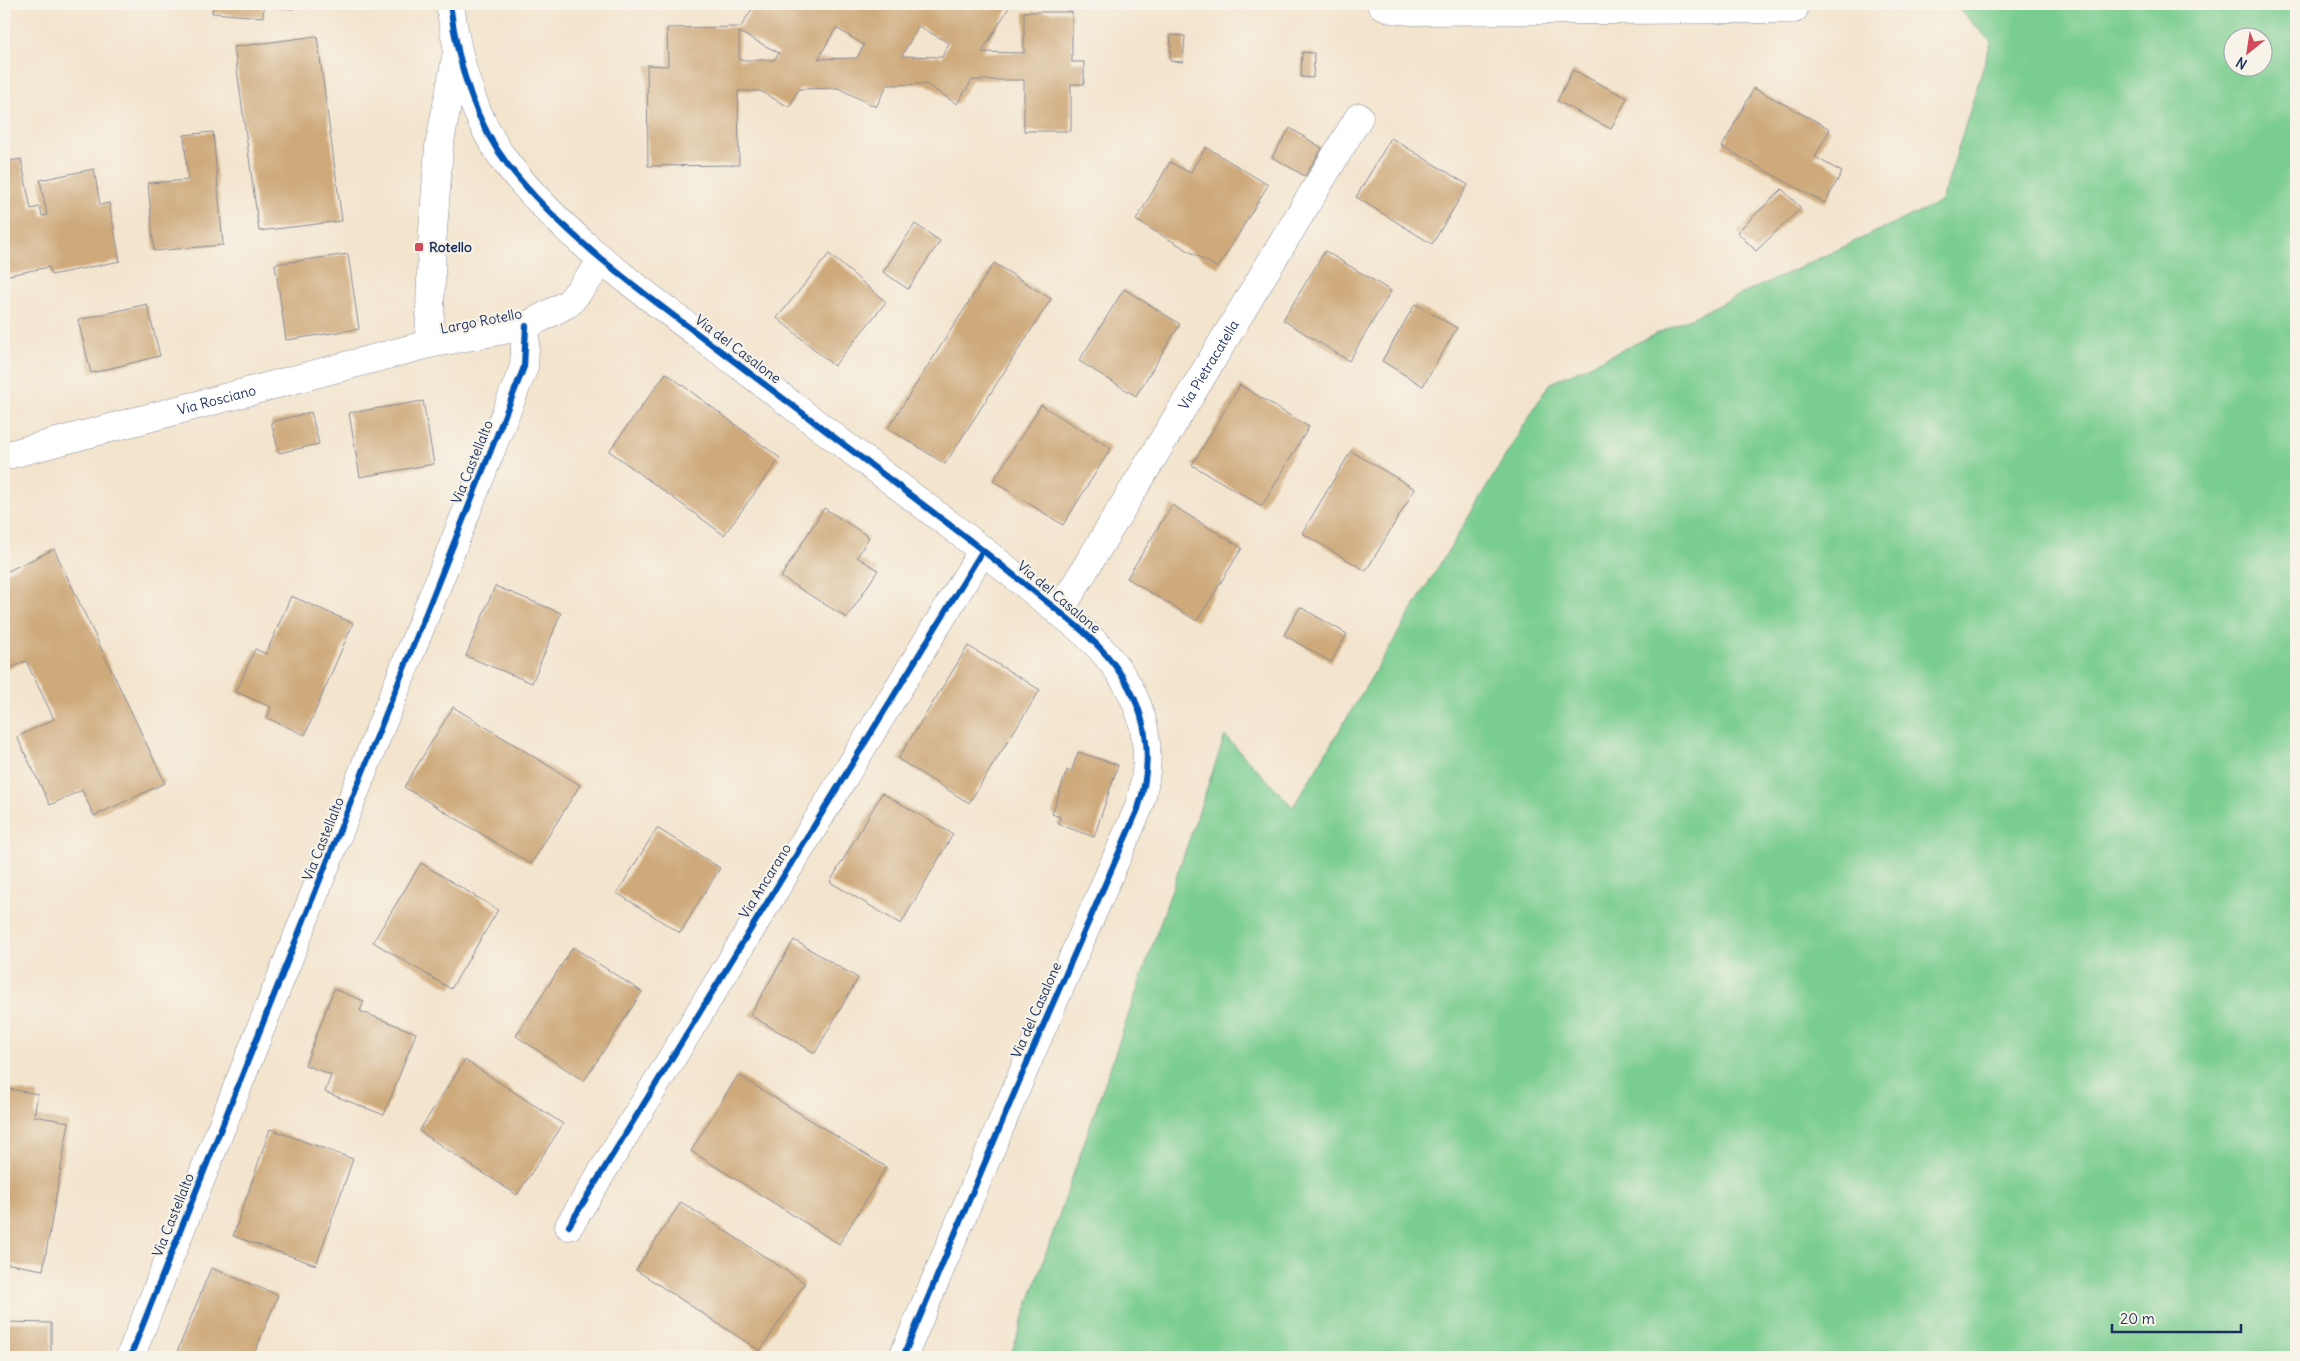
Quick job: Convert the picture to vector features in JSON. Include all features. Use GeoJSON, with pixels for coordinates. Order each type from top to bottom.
{"type":"FeatureCollection","features":[{"type":"Feature","properties":{"kind":"street"},"geometry":{"type":"LineString","coordinates":[[450,4],[458,49]]}},
{"type":"Feature","properties":{"kind":"street"},"geometry":{"type":"LineString","coordinates":[[1381,4],[1392,9],[1411,11],[1794,9]]}},
{"type":"Feature","properties":{"kind":"street","name":"Via del Casalone"},"geometry":{"type":"LineString","coordinates":[[458,49],[471,93],[496,148],[534,194],[602,262],[983,550],[1075,624],[1112,662],[1134,699],[1147,742],[1148,763],[1145,786],[1130,827],[1028,1059],[904,1357]]}},
{"type":"Feature","properties":{"kind":"street","name":"Largo Rotello"},"geometry":{"type":"LineString","coordinates":[[458,49],[439,147],[432,245],[429,344],[526,326],[568,303],[602,262]]}},
{"type":"Feature","properties":{"kind":"street","name":"Via Pietracatella"},"geometry":{"type":"LineString","coordinates":[[1059,612],[1359,118]]}},
{"type":"Feature","properties":{"kind":"street","name":"Via Castellalto"},"geometry":{"type":"LineString","coordinates":[[130,1357],[524,367],[526,326]]}},
{"type":"Feature","properties":{"kind":"street","name":"Via Rosciano"},"geometry":{"type":"LineString","coordinates":[[4,456],[429,344]]}},
{"type":"Feature","properties":{"kind":"street","name":"Via Ancarano"},"geometry":{"type":"LineString","coordinates":[[569,1226],[983,550]]}},
{"type":"Feature","properties":{"kind":"green space"},"geometry":{"type":"Polygon","coordinates":[[[1954,4],[2296,4],[2296,1357],[1010,1357],[1225,736],[1293,807],[1549,384],[1942,201],[1991,42],[1954,4]]]}},
{"type":"Feature","properties":{"kind":"building"},"geometry":{"type":"Polygon","coordinates":[[[213,4],[293,4],[293,9],[264,6],[263,17],[212,13],[213,4]]]}},
{"type":"Feature","properties":{"kind":"building"},"geometry":{"type":"Polygon","coordinates":[[[755,4],[1011,4],[982,52],[1024,53],[1024,12],[1072,12],[1072,62],[1084,62],[1084,84],[1071,84],[1071,131],[1024,131],[1024,80],[972,80],[957,104],[926,84],[887,85],[876,107],[838,88],[799,89],[789,107],[760,91],[738,91],[739,165],[648,166],[647,65],[668,66],[667,28],[741,27],[755,4]],[[918,26],[902,56],[942,57],[949,43],[918,26]],[[836,28],[818,59],[857,58],[864,45],[836,28]],[[739,32],[739,60],[774,60],[779,53],[739,32]]]}},
{"type":"Feature","properties":{"kind":"building"},"geometry":{"type":"Polygon","coordinates":[[[1171,35],[1185,36],[1183,62],[1170,61],[1171,35]]]}},
{"type":"Feature","properties":{"kind":"building"},"geometry":{"type":"Polygon","coordinates":[[[317,36],[342,221],[259,231],[234,47],[317,36]]]}},
{"type":"Feature","properties":{"kind":"building"},"geometry":{"type":"Polygon","coordinates":[[[1302,52],[1314,53],[1313,78],[1301,77],[1302,52]]]}},
{"type":"Feature","properties":{"kind":"building"},"geometry":{"type":"Polygon","coordinates":[[[1573,70],[1627,98],[1611,129],[1557,101],[1573,70]]]}},
{"type":"Feature","properties":{"kind":"building"},"geometry":{"type":"Polygon","coordinates":[[[1754,88],[1830,129],[1815,157],[1842,172],[1825,203],[1722,147],[1754,88]]]}},
{"type":"Feature","properties":{"kind":"building"},"geometry":{"type":"Polygon","coordinates":[[[1290,128],[1322,148],[1305,176],[1272,157],[1290,128]]]}},
{"type":"Feature","properties":{"kind":"building"},"geometry":{"type":"Polygon","coordinates":[[[213,132],[223,245],[154,251],[148,183],[188,180],[184,135],[213,132]]]}},
{"type":"Feature","properties":{"kind":"building"},"geometry":{"type":"Polygon","coordinates":[[[1391,138],[1468,185],[1432,244],[1356,197],[1391,138]]]}},
{"type":"Feature","properties":{"kind":"building"},"geometry":{"type":"Polygon","coordinates":[[[1206,147],[1268,185],[1218,268],[1136,220],[1170,162],[1190,173],[1206,147]]]}},
{"type":"Feature","properties":{"kind":"building"},"geometry":{"type":"Polygon","coordinates":[[[21,159],[31,209],[40,207],[42,216],[47,215],[40,180],[94,169],[100,205],[109,203],[120,261],[51,275],[49,267],[4,276],[4,162],[21,159]]]}},
{"type":"Feature","properties":{"kind":"building"},"geometry":{"type":"Polygon","coordinates":[[[1782,189],[1801,208],[1756,251],[1737,232],[1782,189]]]}},
{"type":"Feature","properties":{"kind":"building"},"geometry":{"type":"Polygon","coordinates":[[[915,224],[940,241],[908,289],[883,272],[915,224]]]}},
{"type":"Feature","properties":{"kind":"building"},"geometry":{"type":"Polygon","coordinates":[[[1325,251],[1391,291],[1349,361],[1283,320],[1325,251]]]}},
{"type":"Feature","properties":{"kind":"building"},"geometry":{"type":"Polygon","coordinates":[[[348,254],[359,329],[286,340],[275,264],[348,254]]]}},
{"type":"Feature","properties":{"kind":"building"},"geometry":{"type":"Polygon","coordinates":[[[829,254],[886,302],[834,366],[777,318],[829,254]]]}},
{"type":"Feature","properties":{"kind":"building"},"geometry":{"type":"Polygon","coordinates":[[[994,263],[1051,299],[945,464],[888,428],[994,263]]]}},
{"type":"Feature","properties":{"kind":"building"},"geometry":{"type":"Polygon","coordinates":[[[1124,289],[1180,324],[1136,396],[1079,361],[1124,289]]]}},
{"type":"Feature","properties":{"kind":"building"},"geometry":{"type":"Polygon","coordinates":[[[147,304],[160,356],[91,373],[78,320],[147,304]]]}},
{"type":"Feature","properties":{"kind":"building"},"geometry":{"type":"Polygon","coordinates":[[[1415,304],[1457,328],[1423,386],[1382,361],[1415,304]]]}},
{"type":"Feature","properties":{"kind":"building"},"geometry":{"type":"Polygon","coordinates":[[[666,373],[780,458],[724,535],[609,451],[666,373]]]}},
{"type":"Feature","properties":{"kind":"building"},"geometry":{"type":"Polygon","coordinates":[[[1240,385],[1309,427],[1262,506],[1192,465],[1240,385]]]}},
{"type":"Feature","properties":{"kind":"building"},"geometry":{"type":"Polygon","coordinates":[[[423,401],[434,464],[360,477],[349,413],[423,401]]]}},
{"type":"Feature","properties":{"kind":"building"},"geometry":{"type":"Polygon","coordinates":[[[1041,405],[1111,448],[1063,525],[993,481],[1041,405]]]}},
{"type":"Feature","properties":{"kind":"building"},"geometry":{"type":"Polygon","coordinates":[[[311,412],[319,444],[279,453],[271,422],[311,412]]]}},
{"type":"Feature","properties":{"kind":"building"},"geometry":{"type":"Polygon","coordinates":[[[1351,451],[1415,489],[1366,571],[1302,533],[1351,451]]]}},
{"type":"Feature","properties":{"kind":"building"},"geometry":{"type":"Polygon","coordinates":[[[1172,505],[1242,548],[1197,621],[1127,578],[1172,505]]]}},
{"type":"Feature","properties":{"kind":"building"},"geometry":{"type":"Polygon","coordinates":[[[824,508],[869,537],[857,557],[878,570],[847,618],[781,577],[824,508]]]}},
{"type":"Feature","properties":{"kind":"building"},"geometry":{"type":"Polygon","coordinates":[[[54,549],[165,783],[94,816],[82,790],[50,805],[17,737],[54,719],[26,661],[4,671],[4,573],[54,549]]]}},
{"type":"Feature","properties":{"kind":"building"},"geometry":{"type":"Polygon","coordinates":[[[495,586],[561,613],[532,683],[466,656],[495,586]]]}},
{"type":"Feature","properties":{"kind":"building"},"geometry":{"type":"Polygon","coordinates":[[[291,596],[353,623],[305,735],[267,718],[271,707],[236,692],[255,649],[266,654],[291,596]]]}},
{"type":"Feature","properties":{"kind":"building"},"geometry":{"type":"Polygon","coordinates":[[[1300,607],[1347,634],[1331,662],[1284,635],[1300,607]]]}},
{"type":"Feature","properties":{"kind":"building"},"geometry":{"type":"Polygon","coordinates":[[[968,646],[1040,690],[969,803],[898,759],[968,646]]]}},
{"type":"Feature","properties":{"kind":"building"},"geometry":{"type":"Polygon","coordinates":[[[453,707],[580,785],[531,864],[404,787],[453,707]]]}},
{"type":"Feature","properties":{"kind":"building"},"geometry":{"type":"Polygon","coordinates":[[[1078,752],[1118,765],[1094,837],[1058,824],[1060,817],[1052,814],[1067,770],[1071,772],[1078,752]]]}},
{"type":"Feature","properties":{"kind":"building"},"geometry":{"type":"Polygon","coordinates":[[[882,793],[953,834],[901,924],[830,882],[882,793]]]}},
{"type":"Feature","properties":{"kind":"building"},"geometry":{"type":"Polygon","coordinates":[[[657,828],[720,868],[680,933],[617,893],[657,828]]]}},
{"type":"Feature","properties":{"kind":"building"},"geometry":{"type":"Polygon","coordinates":[[[421,863],[498,910],[451,989],[373,942],[421,863]]]}},
{"type":"Feature","properties":{"kind":"building"},"geometry":{"type":"Polygon","coordinates":[[[794,940],[858,978],[815,1053],[750,1015],[794,940]]]}},
{"type":"Feature","properties":{"kind":"building"},"geometry":{"type":"Polygon","coordinates":[[[573,947],[642,992],[584,1081],[516,1036],[573,947]]]}},
{"type":"Feature","properties":{"kind":"building"},"geometry":{"type":"Polygon","coordinates":[[[334,989],[364,1001],[360,1011],[416,1033],[384,1115],[325,1092],[331,1075],[305,1065],[334,989]]]}},
{"type":"Feature","properties":{"kind":"building"},"geometry":{"type":"Polygon","coordinates":[[[465,1060],[563,1124],[517,1195],[419,1131],[465,1060]]]}},
{"type":"Feature","properties":{"kind":"building"},"geometry":{"type":"Polygon","coordinates":[[[738,1075],[886,1167],[839,1244],[691,1151],[738,1075]]]}},
{"type":"Feature","properties":{"kind":"building"},"geometry":{"type":"Polygon","coordinates":[[[4,1088],[38,1094],[34,1116],[69,1122],[43,1270],[4,1263],[4,1088]]]}},
{"type":"Feature","properties":{"kind":"building"},"geometry":{"type":"Polygon","coordinates":[[[270,1129],[353,1159],[316,1265],[233,1236],[270,1129]]]}},
{"type":"Feature","properties":{"kind":"building"},"geometry":{"type":"Polygon","coordinates":[[[681,1202],[805,1283],[760,1351],[636,1270],[681,1202]]]}},
{"type":"Feature","properties":{"kind":"building"},"geometry":{"type":"Polygon","coordinates":[[[211,1268],[278,1295],[253,1357],[175,1357],[211,1268]]]}},
{"type":"Feature","properties":{"kind":"building"},"geometry":{"type":"Polygon","coordinates":[[[4,1322],[51,1323],[51,1357],[4,1357],[4,1322]]]}},
{"type":"Feature","properties":{"kind":"cycle path"},"geometry":{"type":"LineString","coordinates":[[450,4],[462,67],[468,88],[485,129],[508,165],[555,217],[580,241],[634,286],[963,535],[1075,624],[1096,643],[1114,664],[1131,692],[1138,708],[1143,724],[1147,758],[1146,775],[1138,809],[1032,1051],[903,1357]]}},
{"type":"Feature","properties":{"kind":"cycle path"},"geometry":{"type":"LineString","coordinates":[[130,1357],[524,367],[526,326]]}},
{"type":"Feature","properties":{"kind":"cycle path"},"geometry":{"type":"LineString","coordinates":[[569,1226],[983,550]]}},
{"type":"Feature","properties":{"kind":"place","name":"Rotello"},"geometry":{"type":"Point","coordinates":[419,247]}}]}
